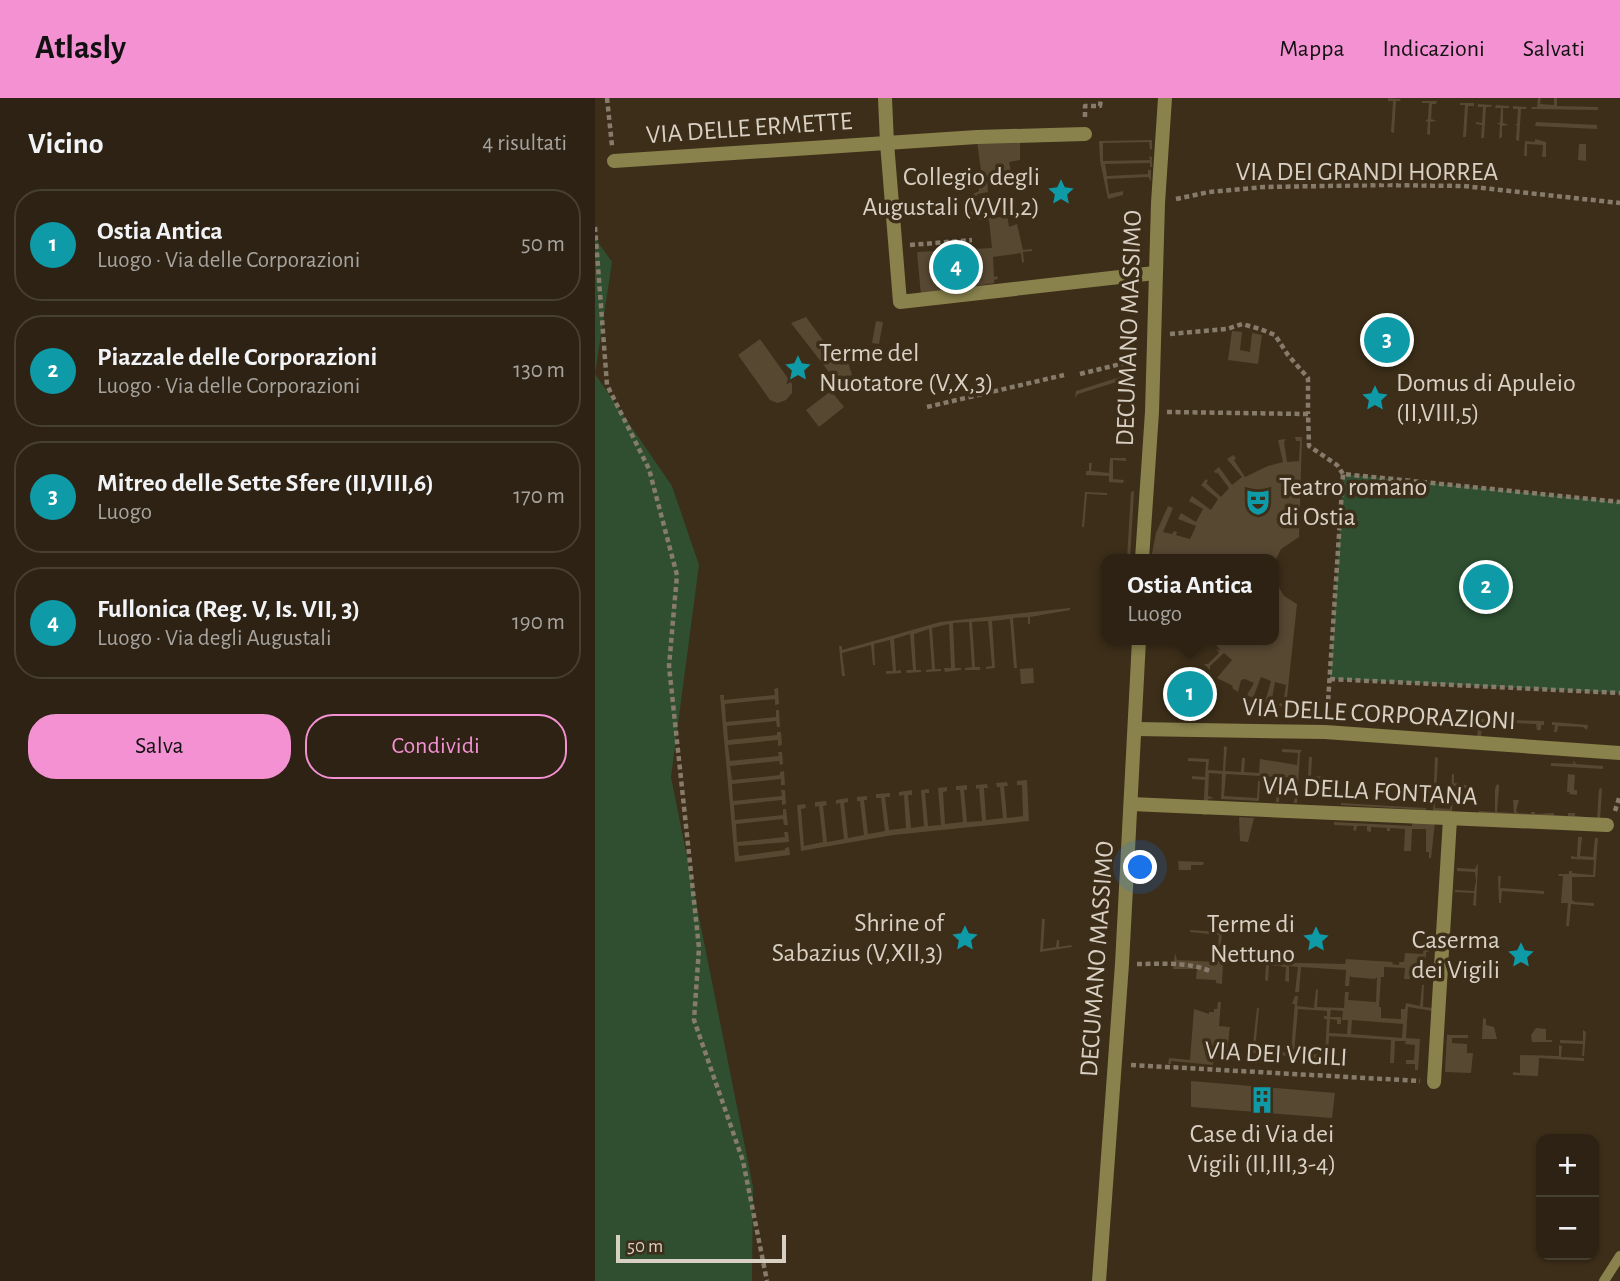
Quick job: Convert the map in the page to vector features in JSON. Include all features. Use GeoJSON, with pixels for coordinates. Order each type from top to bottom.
{"type":"FeatureCollection","features":[{"type":"Feature","properties":{"kind":"street"},"geometry":{"type":"LineString","coordinates":[[885,98],[900,302],[1155,273]]}},
{"type":"Feature","properties":{"kind":"street","name":"DECUMANO MASSIMO"},"geometry":{"type":"LineString","coordinates":[[1142,554],[1152,412],[1157,203],[1165,98]]}},
{"type":"Feature","properties":{"kind":"street","name":"VIA DELLE ERMETTE"},"geometry":{"type":"LineString","coordinates":[[614,161],[977,137],[1085,134]]}},
{"type":"Feature","properties":{"kind":"street","name":"DECUMANO MASSIMO"},"geometry":{"type":"LineString","coordinates":[[1099,1281],[1122,964],[1139,645]]}},
{"type":"Feature","properties":{"kind":"street","name":"VIA DELLE CORPORAZIONI"},"geometry":{"type":"LineString","coordinates":[[1135,729],[1325,732],[1620,753]]}},
{"type":"Feature","properties":{"kind":"street","name":"VIA DELLA FONTANA"},"geometry":{"type":"LineString","coordinates":[[1131,804],[1607,825]]}},
{"type":"Feature","properties":{"kind":"street"},"geometry":{"type":"LineString","coordinates":[[1434,1082],[1450,819]]}},
{"type":"Feature","properties":{"kind":"lane"},"geometry":{"type":"LineString","coordinates":[[1604,1281],[1620,1256]]}},
{"type":"Feature","properties":{"kind":"path"},"geometry":{"type":"LineString","coordinates":[[607,98],[614,161]]}},
{"type":"Feature","properties":{"kind":"path"},"geometry":{"type":"LineString","coordinates":[[1085,134],[1085,106],[1100,106],[1101,98]]}},
{"type":"Feature","properties":{"kind":"path","name":"VIA DEI GRANDI HORREA"},"geometry":{"type":"LineString","coordinates":[[1157,203],[1209,192],[1263,187],[1385,185],[1464,186],[1620,202]]}},
{"type":"Feature","properties":{"kind":"path"},"geometry":{"type":"LineString","coordinates":[[595,227],[607,385],[649,469],[677,575],[669,666],[699,948],[694,1020],[743,1161],[768,1281]]}},
{"type":"Feature","properties":{"kind":"path"},"geometry":{"type":"LineString","coordinates":[[895,247],[972,240]]}},
{"type":"Feature","properties":{"kind":"path"},"geometry":{"type":"LineString","coordinates":[[1154,336],[1227,329],[1242,324],[1275,335],[1308,378],[1309,446],[1337,465],[1343,474],[1325,732]]}},
{"type":"Feature","properties":{"kind":"path"},"geometry":{"type":"LineString","coordinates":[[1080,374],[1154,356]]}},
{"type":"Feature","properties":{"kind":"path"},"geometry":{"type":"LineString","coordinates":[[927,407],[1064,375]]}},
{"type":"Feature","properties":{"kind":"path"},"geometry":{"type":"LineString","coordinates":[[1152,412],[1308,414]]}},
{"type":"Feature","properties":{"kind":"path"},"geometry":{"type":"LineString","coordinates":[[1343,474],[1620,502]]}},
{"type":"Feature","properties":{"kind":"path"},"geometry":{"type":"LineString","coordinates":[[1330,679],[1620,693]]}},
{"type":"Feature","properties":{"kind":"path"},"geometry":{"type":"LineString","coordinates":[[1122,964],[1173,963],[1200,967],[1212,972]]}},
{"type":"Feature","properties":{"kind":"path","name":"VIA DEI VIGILI"},"geometry":{"type":"LineString","coordinates":[[1115,1064],[1434,1082]]}},
{"type":"Feature","properties":{"kind":"green space"},"geometry":{"type":"Polygon","coordinates":[[[595,238],[612,262],[595,374],[595,238]]]}},
{"type":"Feature","properties":{"kind":"green space"},"geometry":{"type":"Polygon","coordinates":[[[595,374],[672,486],[699,565],[671,777],[753,1187],[752,1281],[595,1281],[595,374]]]}},
{"type":"Feature","properties":{"kind":"green space"},"geometry":{"type":"Polygon","coordinates":[[[1343,474],[1620,502],[1620,693],[1330,679],[1343,474]]]}},
{"type":"Feature","properties":{"kind":"building"},"geometry":{"type":"Polygon","coordinates":[[[1388,98],[1401,99],[1396,101],[1394,133],[1391,132],[1393,101],[1388,101],[1388,98]]]}},
{"type":"Feature","properties":{"kind":"building"},"geometry":{"type":"Polygon","coordinates":[[[1538,98],[1541,98],[1540,104],[1554,105],[1554,98],[1557,98],[1557,106],[1598,107],[1598,110],[1531,109],[1537,107],[1538,98]]]}},
{"type":"Feature","properties":{"kind":"building"},"geometry":{"type":"Polygon","coordinates":[[[1422,101],[1437,101],[1432,104],[1431,119],[1437,121],[1430,122],[1430,135],[1427,134],[1428,122],[1425,121],[1428,119],[1429,103],[1422,101]]]}},
{"type":"Feature","properties":{"kind":"building"},"geometry":{"type":"Polygon","coordinates":[[[1460,103],[1474,103],[1474,106],[1468,106],[1466,137],[1463,137],[1465,105],[1460,103]]]}},
{"type":"Feature","properties":{"kind":"building"},"geometry":{"type":"Polygon","coordinates":[[[1478,104],[1492,105],[1486,107],[1484,138],[1481,138],[1482,125],[1476,124],[1482,123],[1483,107],[1478,107],[1478,104]]]}},
{"type":"Feature","properties":{"kind":"building"},"geometry":{"type":"Polygon","coordinates":[[[1496,105],[1509,106],[1503,108],[1503,123],[1509,125],[1502,126],[1502,137],[1499,139],[1500,125],[1497,123],[1500,123],[1501,108],[1495,108],[1496,105]]]}},
{"type":"Feature","properties":{"kind":"building"},"geometry":{"type":"Polygon","coordinates":[[[1513,106],[1527,107],[1521,109],[1519,141],[1516,140],[1515,124],[1518,109],[1513,109],[1513,106]]]}},
{"type":"Feature","properties":{"kind":"building"},"geometry":{"type":"Polygon","coordinates":[[[1536,122],[1597,125],[1597,129],[1535,126],[1536,122]]]}},
{"type":"Feature","properties":{"kind":"building"},"geometry":{"type":"Polygon","coordinates":[[[1535,139],[1546,142],[1546,157],[1542,157],[1543,145],[1527,144],[1527,156],[1524,156],[1525,141],[1535,142],[1535,139]]]}},
{"type":"Feature","properties":{"kind":"building"},"geometry":{"type":"Polygon","coordinates":[[[1152,140],[1150,150],[1149,142],[1103,143],[1103,161],[1150,160],[1149,156],[1152,157],[1152,167],[1150,163],[1105,164],[1107,176],[1148,174],[1148,170],[1151,170],[1151,181],[1148,177],[1107,179],[1109,194],[1123,191],[1123,195],[1108,199],[1099,141],[1152,140]]]}},
{"type":"Feature","properties":{"kind":"building"},"geometry":{"type":"Polygon","coordinates":[[[1020,141],[1020,160],[1009,162],[1012,176],[1008,174],[987,177],[988,192],[978,194],[969,204],[973,194],[979,191],[976,171],[981,170],[977,142],[1020,141]]]}},
{"type":"Feature","properties":{"kind":"building"},"geometry":{"type":"Polygon","coordinates":[[[1579,144],[1586,144],[1586,161],[1578,160],[1579,144]]]}},
{"type":"Feature","properties":{"kind":"building"},"geometry":{"type":"Polygon","coordinates":[[[972,211],[980,217],[991,216],[991,219],[1007,215],[1009,227],[1017,224],[1023,250],[1032,251],[1023,252],[1022,263],[1021,253],[993,257],[994,277],[997,276],[998,279],[994,280],[994,283],[921,295],[917,252],[992,248],[989,220],[984,221],[974,216],[970,213],[972,211]]]}},
{"type":"Feature","properties":{"kind":"building"},"geometry":{"type":"Polygon","coordinates":[[[806,317],[841,365],[848,362],[852,375],[836,381],[791,323],[806,317]]]}},
{"type":"Feature","properties":{"kind":"building"},"geometry":{"type":"Polygon","coordinates":[[[876,321],[883,322],[879,344],[872,343],[876,321]]]}},
{"type":"Feature","properties":{"kind":"building"},"geometry":{"type":"Polygon","coordinates":[[[1368,330],[1408,332],[1407,350],[1367,348],[1368,330]]]}},
{"type":"Feature","properties":{"kind":"building"},"geometry":{"type":"Polygon","coordinates":[[[1232,331],[1242,332],[1240,350],[1250,352],[1252,333],[1262,335],[1258,364],[1228,360],[1232,331]]]}},
{"type":"Feature","properties":{"kind":"building"},"geometry":{"type":"Polygon","coordinates":[[[760,339],[792,384],[792,393],[786,400],[778,403],[770,400],[738,355],[760,339]]]}},
{"type":"Feature","properties":{"kind":"building"},"geometry":{"type":"Polygon","coordinates":[[[1123,376],[1123,380],[1078,394],[1075,398],[1076,391],[1123,376]]]}},
{"type":"Feature","properties":{"kind":"building"},"geometry":{"type":"Polygon","coordinates":[[[831,391],[844,407],[819,427],[806,410],[831,391]]]}},
{"type":"Feature","properties":{"kind":"building","name":"Teatro romano di Ostia"},"geometry":{"type":"Polygon","coordinates":[[[1295,437],[1302,437],[1299,537],[1281,549],[1278,554],[1152,554],[1156,533],[1168,506],[1173,508],[1163,532],[1172,534],[1174,531],[1177,532],[1176,535],[1190,539],[1196,526],[1178,519],[1181,513],[1196,522],[1203,509],[1189,501],[1192,496],[1211,510],[1218,499],[1201,485],[1206,479],[1206,483],[1221,497],[1229,488],[1214,471],[1219,467],[1232,485],[1242,477],[1227,459],[1233,455],[1236,458],[1234,460],[1245,477],[1283,462],[1278,440],[1286,439],[1284,442],[1287,462],[1299,461],[1300,441],[1296,441],[1295,437]]]}},
{"type":"Feature","properties":{"kind":"building"},"geometry":{"type":"Polygon","coordinates":[[[1110,458],[1126,458],[1126,461],[1113,460],[1113,479],[1124,480],[1123,483],[1109,482],[1109,476],[1086,475],[1089,463],[1092,463],[1091,471],[1109,473],[1110,458]]]}},
{"type":"Feature","properties":{"kind":"building"},"geometry":{"type":"Polygon","coordinates":[[[1134,491],[1130,554],[1127,554],[1131,492],[1134,491]]]}},
{"type":"Feature","properties":{"kind":"building"},"geometry":{"type":"Polygon","coordinates":[[[1085,492],[1107,495],[1087,494],[1082,527],[1085,492]]]}},
{"type":"Feature","properties":{"kind":"building","name":"Teatro romano di Ostia"},"geometry":{"type":"Polygon","coordinates":[[[1279,588],[1284,596],[1297,604],[1286,707],[1279,706],[1280,703],[1283,704],[1286,685],[1275,682],[1271,704],[1265,702],[1271,681],[1261,677],[1253,698],[1247,695],[1254,683],[1241,680],[1238,692],[1233,686],[1217,678],[1232,660],[1224,653],[1210,666],[1210,670],[1204,664],[1208,664],[1219,653],[1216,649],[1221,651],[1216,645],[1279,645],[1279,588]]]}},
{"type":"Feature","properties":{"kind":"building"},"geometry":{"type":"Polygon","coordinates":[[[1070,608],[1030,617],[1030,624],[1028,617],[1013,618],[1017,668],[1014,668],[1010,619],[992,621],[995,668],[986,669],[992,666],[988,621],[972,622],[975,667],[980,667],[980,670],[965,670],[972,667],[969,622],[953,623],[955,668],[961,670],[945,672],[944,668],[951,668],[949,624],[932,628],[935,669],[941,671],[926,672],[932,669],[929,629],[914,634],[916,670],[921,672],[907,673],[906,670],[913,670],[910,634],[894,639],[896,671],[901,670],[901,673],[886,674],[886,671],[893,671],[890,640],[874,644],[875,665],[871,645],[842,653],[845,676],[842,676],[839,646],[842,646],[842,650],[940,622],[1070,608]]]}},
{"type":"Feature","properties":{"kind":"building"},"geometry":{"type":"Polygon","coordinates":[[[1033,668],[1034,683],[1021,684],[1020,669],[1033,668]]]}},
{"type":"Feature","properties":{"kind":"building"},"geometry":{"type":"Polygon","coordinates":[[[778,688],[779,704],[775,705],[775,699],[725,704],[726,722],[776,717],[776,710],[779,710],[780,727],[777,727],[776,721],[727,726],[728,740],[777,735],[777,732],[781,732],[782,745],[778,746],[778,740],[728,745],[730,761],[779,756],[778,752],[782,752],[783,764],[780,765],[779,761],[730,766],[732,780],[780,775],[780,772],[784,771],[785,785],[781,785],[781,779],[732,784],[733,801],[782,796],[781,790],[785,790],[786,804],[782,805],[782,800],[734,805],[735,820],[783,815],[783,809],[786,809],[788,825],[784,825],[783,819],[736,824],[737,842],[785,837],[784,832],[788,832],[789,842],[738,846],[739,856],[785,850],[789,847],[790,855],[735,862],[720,695],[724,695],[724,700],[775,695],[774,689],[778,688]]]}},
{"type":"Feature","properties":{"kind":"building"},"geometry":{"type":"Polygon","coordinates":[[[1479,719],[1544,721],[1544,725],[1541,725],[1541,730],[1537,730],[1536,724],[1511,723],[1511,726],[1508,726],[1482,722],[1481,739],[1477,738],[1479,719]]]}},
{"type":"Feature","properties":{"kind":"building"},"geometry":{"type":"Polygon","coordinates":[[[1552,722],[1588,725],[1587,730],[1583,727],[1558,726],[1557,732],[1554,732],[1555,725],[1552,725],[1552,722]]]}},
{"type":"Feature","properties":{"kind":"building"},"geometry":{"type":"Polygon","coordinates":[[[1224,746],[1227,747],[1225,771],[1241,772],[1242,758],[1245,758],[1244,772],[1259,773],[1260,759],[1297,765],[1298,753],[1282,752],[1282,749],[1302,750],[1297,803],[1294,803],[1296,778],[1280,777],[1279,802],[1276,802],[1278,777],[1226,774],[1224,796],[1257,798],[1260,781],[1259,801],[1221,799],[1222,774],[1209,773],[1208,796],[1214,798],[1208,799],[1207,815],[1203,815],[1205,780],[1192,779],[1192,776],[1205,777],[1206,762],[1188,761],[1188,758],[1209,759],[1208,770],[1223,771],[1224,746]]]}},
{"type":"Feature","properties":{"kind":"building"},"geometry":{"type":"Polygon","coordinates":[[[1309,757],[1312,757],[1311,776],[1328,777],[1327,792],[1325,779],[1310,779],[1310,796],[1307,796],[1309,757]]]}},
{"type":"Feature","properties":{"kind":"building"},"geometry":{"type":"Polygon","coordinates":[[[1435,757],[1438,758],[1435,808],[1450,809],[1452,774],[1454,783],[1471,786],[1470,789],[1454,786],[1452,812],[1433,811],[1435,757]]]}},
{"type":"Feature","properties":{"kind":"building"},"geometry":{"type":"Polygon","coordinates":[[[1574,761],[1576,764],[1603,766],[1603,769],[1551,766],[1551,763],[1573,764],[1574,761]]]}},
{"type":"Feature","properties":{"kind":"building"},"geometry":{"type":"Polygon","coordinates":[[[1568,774],[1575,775],[1574,790],[1577,790],[1577,795],[1567,792],[1568,774]]]}},
{"type":"Feature","properties":{"kind":"building"},"geometry":{"type":"Polygon","coordinates":[[[1027,780],[1029,821],[893,835],[801,851],[797,805],[805,804],[806,808],[801,809],[804,846],[823,842],[819,806],[815,807],[815,802],[826,801],[827,805],[823,806],[827,842],[844,839],[840,803],[836,804],[836,800],[848,798],[848,802],[844,803],[848,838],[864,835],[860,801],[857,801],[857,797],[867,796],[867,800],[864,800],[868,834],[885,831],[881,798],[876,798],[876,794],[890,793],[890,797],[885,797],[889,830],[906,828],[904,795],[899,796],[899,792],[912,790],[912,795],[908,795],[911,828],[924,826],[921,790],[929,789],[929,793],[925,793],[928,826],[941,825],[938,788],[947,787],[947,791],[943,792],[945,824],[963,822],[960,790],[956,790],[956,786],[967,785],[967,790],[964,790],[967,822],[982,821],[979,788],[976,789],[976,785],[987,784],[988,788],[984,788],[986,820],[1003,818],[1000,787],[997,787],[996,783],[1007,782],[1008,786],[1004,786],[1007,818],[1023,816],[1022,785],[1017,785],[1017,781],[1027,780]]]}},
{"type":"Feature","properties":{"kind":"building"},"geometry":{"type":"Polygon","coordinates":[[[1497,784],[1497,812],[1514,813],[1513,800],[1519,800],[1516,811],[1518,813],[1554,813],[1568,816],[1568,813],[1575,813],[1575,816],[1597,818],[1599,789],[1602,788],[1600,821],[1479,813],[1495,812],[1497,784]]]}},
{"type":"Feature","properties":{"kind":"building"},"geometry":{"type":"Polygon","coordinates":[[[1341,805],[1426,808],[1426,810],[1341,805]]]}},
{"type":"Feature","properties":{"kind":"building"},"geometry":{"type":"Polygon","coordinates":[[[1239,817],[1254,818],[1248,842],[1240,841],[1239,817]]]}},
{"type":"Feature","properties":{"kind":"building"},"geometry":{"type":"Polygon","coordinates":[[[1412,821],[1435,822],[1431,858],[1429,852],[1426,852],[1426,829],[1412,829],[1411,851],[1404,851],[1405,829],[1390,828],[1390,831],[1387,831],[1387,828],[1371,827],[1371,832],[1367,831],[1367,826],[1357,826],[1356,831],[1353,830],[1354,826],[1334,825],[1334,822],[1412,826],[1412,821]]]}},
{"type":"Feature","properties":{"kind":"building"},"geometry":{"type":"Polygon","coordinates":[[[1578,837],[1582,837],[1580,856],[1593,857],[1595,838],[1598,838],[1595,877],[1572,877],[1572,900],[1594,903],[1594,906],[1571,904],[1569,926],[1566,926],[1568,903],[1561,903],[1563,876],[1558,874],[1569,874],[1569,871],[1572,871],[1593,875],[1594,860],[1571,859],[1571,856],[1577,857],[1578,837]]]}},
{"type":"Feature","properties":{"kind":"building"},"geometry":{"type":"Polygon","coordinates":[[[1178,861],[1204,862],[1203,865],[1191,865],[1191,870],[1179,870],[1178,861]]]}},
{"type":"Feature","properties":{"kind":"building"},"geometry":{"type":"Polygon","coordinates":[[[1478,863],[1476,906],[1473,905],[1474,893],[1455,890],[1474,891],[1475,872],[1457,871],[1457,868],[1475,869],[1478,863]]]}},
{"type":"Feature","properties":{"kind":"building"},"geometry":{"type":"Polygon","coordinates":[[[1498,876],[1501,876],[1500,888],[1544,891],[1544,894],[1502,891],[1499,903],[1498,876]]]}},
{"type":"Feature","properties":{"kind":"building"},"geometry":{"type":"Polygon","coordinates":[[[1042,919],[1045,919],[1043,949],[1056,947],[1057,940],[1059,947],[1072,947],[1040,952],[1042,919]]]}},
{"type":"Feature","properties":{"kind":"building"},"geometry":{"type":"Polygon","coordinates":[[[1219,929],[1222,929],[1222,984],[1216,983],[1216,980],[1196,979],[1197,969],[1173,969],[1175,953],[1177,960],[1217,962],[1219,935],[1190,930],[1219,932],[1219,929]]]}},
{"type":"Feature","properties":{"kind":"building"},"geometry":{"type":"Polygon","coordinates":[[[1424,940],[1430,941],[1425,970],[1410,969],[1410,979],[1404,979],[1405,968],[1384,967],[1384,977],[1381,977],[1381,1018],[1401,1019],[1401,1009],[1405,1009],[1406,1003],[1420,1006],[1424,985],[1423,1007],[1433,1008],[1433,1011],[1408,1007],[1406,1038],[1420,1039],[1418,1070],[1415,1070],[1415,1064],[1406,1064],[1406,1060],[1414,1060],[1415,1045],[1405,1044],[1406,1041],[1395,1041],[1394,1063],[1390,1063],[1391,1040],[1329,1036],[1330,1056],[1327,1059],[1252,1053],[1257,1008],[1255,1050],[1291,1053],[1295,1004],[1292,1004],[1295,996],[1298,996],[1297,1006],[1314,1008],[1316,989],[1317,1007],[1344,1008],[1345,992],[1349,992],[1348,1000],[1376,1002],[1377,977],[1375,979],[1350,975],[1349,986],[1345,986],[1346,970],[1301,967],[1299,992],[1295,992],[1298,967],[1289,966],[1289,982],[1285,981],[1286,967],[1269,965],[1268,981],[1265,980],[1266,965],[1259,962],[1345,964],[1346,959],[1393,962],[1392,964],[1399,965],[1399,962],[1404,962],[1405,953],[1423,954],[1424,940]],[[1298,1009],[1294,1053],[1325,1055],[1327,1019],[1324,1019],[1324,1016],[1327,1016],[1327,1011],[1298,1009]],[[1331,1010],[1330,1017],[1341,1017],[1341,1024],[1330,1019],[1329,1033],[1347,1034],[1348,1020],[1342,1020],[1343,1011],[1331,1010]],[[1352,1020],[1351,1034],[1402,1038],[1403,1024],[1352,1020]]]}},
{"type":"Feature","properties":{"kind":"building"},"geometry":{"type":"Polygon","coordinates":[[[1218,1002],[1221,1002],[1219,1026],[1230,1027],[1227,1052],[1214,1051],[1213,1065],[1171,1061],[1171,1064],[1168,1064],[1169,1058],[1190,1060],[1194,1009],[1209,1014],[1217,1009],[1218,1002]]]}},
{"type":"Feature","properties":{"kind":"building"},"geometry":{"type":"Polygon","coordinates":[[[1483,1018],[1486,1019],[1486,1025],[1494,1027],[1497,1039],[1482,1039],[1483,1018]]]}},
{"type":"Feature","properties":{"kind":"building"},"geometry":{"type":"Polygon","coordinates":[[[1536,1028],[1546,1029],[1546,1040],[1552,1042],[1532,1042],[1531,1035],[1536,1028]]]}},
{"type":"Feature","properties":{"kind":"building"},"geometry":{"type":"Polygon","coordinates":[[[1583,1030],[1586,1032],[1584,1056],[1583,1044],[1560,1043],[1560,1040],[1583,1041],[1583,1030]]]}},
{"type":"Feature","properties":{"kind":"building"},"geometry":{"type":"Polygon","coordinates":[[[1447,1035],[1468,1035],[1468,1038],[1452,1038],[1452,1043],[1467,1044],[1467,1053],[1473,1053],[1471,1073],[1445,1072],[1447,1035]]]}},
{"type":"Feature","properties":{"kind":"building"},"geometry":{"type":"Polygon","coordinates":[[[1559,1045],[1562,1046],[1561,1057],[1584,1058],[1584,1061],[1539,1058],[1538,1076],[1513,1075],[1513,1072],[1520,1073],[1520,1055],[1559,1056],[1559,1045]]]}},
{"type":"Feature","properties":{"kind":"building","name":"Case di Via dei Vigili (II,III,3-4)"},"geometry":{"type":"Polygon","coordinates":[[[1191,1081],[1335,1093],[1332,1118],[1191,1107],[1191,1081]]]}},
{"type":"Feature","properties":{"kind":"place","name":"Collegio degli Augustali (V,VII,2)"},"geometry":{"type":"Point","coordinates":[1061,192]}},
{"type":"Feature","properties":{"kind":"place","name":"Fullonica (Reg. V, Is. VII, 3)"},"geometry":{"type":"Point","coordinates":[956,267]}},
{"type":"Feature","properties":{"kind":"place","name":"Mitreo delle Sette Sfere (II,VIII,6)"},"geometry":{"type":"Point","coordinates":[1387,340]}},
{"type":"Feature","properties":{"kind":"place","name":"Terme del Nuotatore (V,X,3)"},"geometry":{"type":"Point","coordinates":[798,368]}},
{"type":"Feature","properties":{"kind":"place","name":"Domus di Apuleio (II,VIII,5)"},"geometry":{"type":"Point","coordinates":[1375,398]}},
{"type":"Feature","properties":{"kind":"place","name":"Teatro romano di Ostia"},"geometry":{"type":"Point","coordinates":[1258,502]}},
{"type":"Feature","properties":{"kind":"place","name":"Piazzale delle Corporazioni"},"geometry":{"type":"Point","coordinates":[1486,587]}},
{"type":"Feature","properties":{"kind":"place","name":"Ostia Antica"},"geometry":{"type":"Point","coordinates":[1190,694]}},
{"type":"Feature","properties":{"kind":"place","name":"Shrine of Sabazius (V,XII,3)"},"geometry":{"type":"Point","coordinates":[965,938]}},
{"type":"Feature","properties":{"kind":"place","name":"Terme di Nettuno"},"geometry":{"type":"Point","coordinates":[1316,939]}},
{"type":"Feature","properties":{"kind":"place","name":"Caserma dei Vigili"},"geometry":{"type":"Point","coordinates":[1521,955]}},
{"type":"Feature","properties":{"kind":"place","name":"Case di Via dei Vigili (II,III,3-4)"},"geometry":{"type":"Point","coordinates":[1262,1100]}}]}
